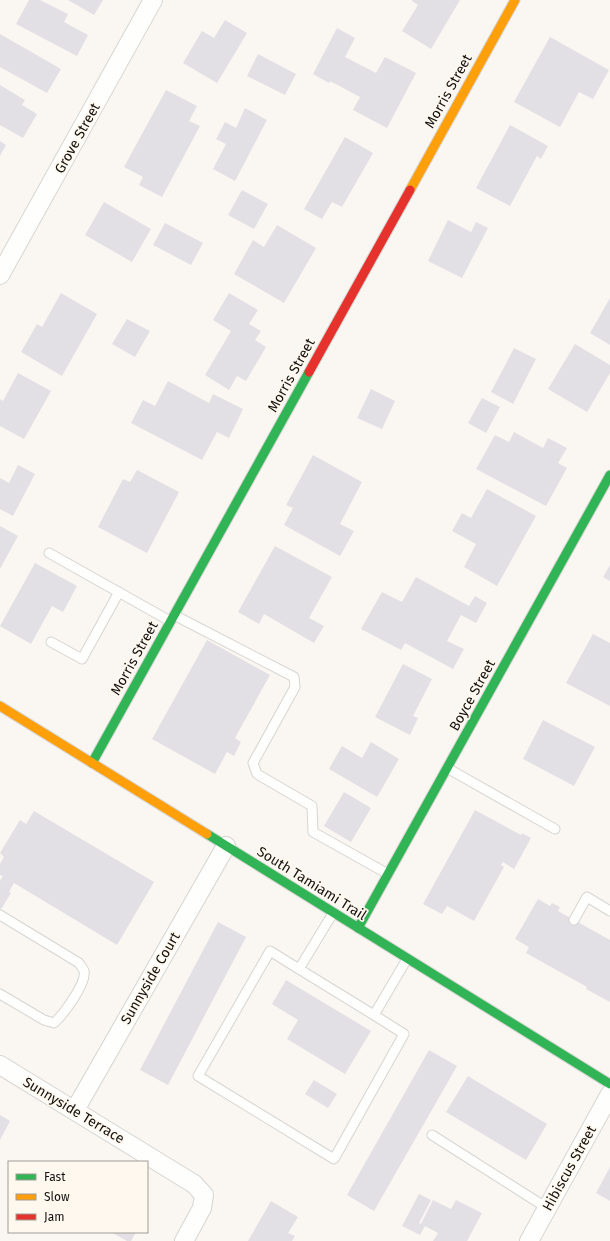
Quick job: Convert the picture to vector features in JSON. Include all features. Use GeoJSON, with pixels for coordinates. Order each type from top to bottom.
{"type":"FeatureCollection","features":[{"type":"Feature","properties":{"kind":"street","name":"Grove Street"},"geometry":{"type":"LineString","coordinates":[[0,275],[153,0]]}},
{"type":"Feature","properties":{"kind":"street","name":"Morris Street"},"geometry":{"type":"LineString","coordinates":[[92,763],[514,0]]}},
{"type":"Feature","properties":{"kind":"street","name":"Boyce Street"},"geometry":{"type":"LineString","coordinates":[[358,928],[610,475]]}},
{"type":"Feature","properties":{"kind":"street","name":"South Tamiami Trail"},"geometry":{"type":"LineString","coordinates":[[1,710],[92,763],[610,1084]]}},
{"type":"Feature","properties":{"kind":"street","name":"Sunnyside Court"},"geometry":{"type":"LineString","coordinates":[[75,1110],[226,846]]}},
{"type":"Feature","properties":{"kind":"street","name":"Sunnyside Terrace"},"geometry":{"type":"LineString","coordinates":[[0,1065],[194,1184],[204,1195],[202,1208],[184,1241]]}},
{"type":"Feature","properties":{"kind":"street","name":"Hibiscus Street"},"geometry":{"type":"LineString","coordinates":[[529,1241],[610,1094]]}},
{"type":"Feature","properties":{"kind":"lane"},"geometry":{"type":"LineString","coordinates":[[49,553],[119,592],[294,677],[295,687],[253,763],[257,774],[312,806],[313,832],[388,874]]}},
{"type":"Feature","properties":{"kind":"lane"},"geometry":{"type":"LineString","coordinates":[[51,642],[82,659],[119,592]]}},
{"type":"Feature","properties":{"kind":"lane"},"geometry":{"type":"LineString","coordinates":[[447,768],[554,829]]}},
{"type":"Feature","properties":{"kind":"lane"},"geometry":{"type":"LineString","coordinates":[[574,920],[587,898],[610,911]]}},
{"type":"Feature","properties":{"kind":"lane"},"geometry":{"type":"LineString","coordinates":[[299,970],[333,913]]}},
{"type":"Feature","properties":{"kind":"lane"},"geometry":{"type":"LineString","coordinates":[[0,915],[79,963],[84,970],[84,980],[61,1016],[54,1023],[44,1020],[0,994]]}},
{"type":"Feature","properties":{"kind":"lane"},"geometry":{"type":"LineString","coordinates":[[270,951],[299,970],[404,1034],[334,1159],[198,1076],[270,951]]}},
{"type":"Feature","properties":{"kind":"lane"},"geometry":{"type":"LineString","coordinates":[[374,1016],[407,959]]}},
{"type":"Feature","properties":{"kind":"lane"},"geometry":{"type":"LineString","coordinates":[[432,1135],[547,1208]]}},
{"type":"Feature","properties":{"kind":"building"},"geometry":{"type":"Polygon","coordinates":[[[29,0],[40,0],[68,14],[64,22],[88,35],[77,56],[16,24],[29,0]]]}},
{"type":"Feature","properties":{"kind":"building"},"geometry":{"type":"Polygon","coordinates":[[[68,0],[103,0],[94,15],[68,0]]]}},
{"type":"Feature","properties":{"kind":"building"},"geometry":{"type":"Polygon","coordinates":[[[412,0],[460,0],[431,49],[402,31],[418,5],[412,0]]]}},
{"type":"Feature","properties":{"kind":"building"},"geometry":{"type":"Polygon","coordinates":[[[225,20],[247,33],[217,83],[183,63],[202,31],[214,38],[225,20]]]}},
{"type":"Feature","properties":{"kind":"building"},"geometry":{"type":"Polygon","coordinates":[[[337,28],[355,38],[345,57],[376,73],[385,57],[416,73],[387,128],[353,110],[360,97],[313,74],[337,28]]]}},
{"type":"Feature","properties":{"kind":"building"},"geometry":{"type":"Polygon","coordinates":[[[0,34],[61,69],[47,93],[0,67],[0,34]]]}},
{"type":"Feature","properties":{"kind":"building"},"geometry":{"type":"Polygon","coordinates":[[[550,37],[609,70],[593,99],[579,92],[560,127],[514,102],[550,37]]]}},
{"type":"Feature","properties":{"kind":"building"},"geometry":{"type":"Polygon","coordinates":[[[258,54],[296,74],[285,95],[247,76],[258,54]]]}},
{"type":"Feature","properties":{"kind":"building"},"geometry":{"type":"Polygon","coordinates":[[[0,85],[25,100],[22,105],[37,114],[23,138],[0,125],[0,85]]]}},
{"type":"Feature","properties":{"kind":"building"},"geometry":{"type":"Polygon","coordinates":[[[166,90],[197,106],[189,121],[200,126],[162,197],[139,185],[143,177],[124,167],[166,90]]]}},
{"type":"Feature","properties":{"kind":"building"},"geometry":{"type":"Polygon","coordinates":[[[245,108],[267,120],[235,181],[213,169],[226,144],[216,139],[225,122],[236,128],[245,108]]]}},
{"type":"Feature","properties":{"kind":"building"},"geometry":{"type":"Polygon","coordinates":[[[510,125],[548,146],[541,159],[537,156],[510,206],[476,188],[510,125]]]}},
{"type":"Feature","properties":{"kind":"building"},"geometry":{"type":"Polygon","coordinates":[[[345,137],[373,153],[342,207],[332,202],[322,219],[304,209],[345,137]]]}},
{"type":"Feature","properties":{"kind":"building"},"geometry":{"type":"Polygon","coordinates":[[[0,141],[6,145],[0,156],[0,141]]]}},
{"type":"Feature","properties":{"kind":"building"},"geometry":{"type":"Polygon","coordinates":[[[242,190],[268,204],[254,229],[228,215],[242,190]]]}},
{"type":"Feature","properties":{"kind":"building"},"geometry":{"type":"Polygon","coordinates":[[[104,202],[151,229],[132,262],[85,235],[104,202]]]}},
{"type":"Feature","properties":{"kind":"building"},"geometry":{"type":"Polygon","coordinates":[[[448,220],[471,232],[476,222],[488,228],[462,278],[428,261],[448,220]]]}},
{"type":"Feature","properties":{"kind":"building"},"geometry":{"type":"Polygon","coordinates":[[[165,223],[203,243],[191,265],[153,245],[165,223]]]}},
{"type":"Feature","properties":{"kind":"building"},"geometry":{"type":"Polygon","coordinates":[[[277,225],[316,248],[284,303],[234,274],[253,240],[264,247],[277,225]]]}},
{"type":"Feature","properties":{"kind":"building"},"geometry":{"type":"Polygon","coordinates":[[[61,293],[97,314],[62,376],[21,352],[37,324],[42,327],[61,293]]]}},
{"type":"Feature","properties":{"kind":"building"},"geometry":{"type":"Polygon","coordinates":[[[229,293],[258,310],[249,324],[261,331],[255,340],[266,347],[246,381],[237,376],[229,390],[205,375],[231,331],[213,320],[229,293]]]}},
{"type":"Feature","properties":{"kind":"building"},"geometry":{"type":"Polygon","coordinates":[[[610,298],[610,345],[590,333],[610,298]]]}},
{"type":"Feature","properties":{"kind":"building"},"geometry":{"type":"Polygon","coordinates":[[[127,319],[150,331],[135,357],[112,344],[127,319]]]}},
{"type":"Feature","properties":{"kind":"building"},"geometry":{"type":"Polygon","coordinates":[[[575,344],[610,365],[610,373],[587,412],[548,389],[575,344]]]}},
{"type":"Feature","properties":{"kind":"building"},"geometry":{"type":"Polygon","coordinates":[[[514,348],[536,359],[513,404],[491,392],[514,348]]]}},
{"type":"Feature","properties":{"kind":"building"},"geometry":{"type":"Polygon","coordinates":[[[18,373],[51,391],[24,439],[0,426],[0,399],[3,401],[18,373]]]}},
{"type":"Feature","properties":{"kind":"building"},"geometry":{"type":"Polygon","coordinates":[[[168,381],[209,403],[213,394],[243,409],[229,438],[217,432],[202,460],[131,423],[143,400],[155,406],[168,381]]]}},
{"type":"Feature","properties":{"kind":"building"},"geometry":{"type":"Polygon","coordinates":[[[371,389],[395,401],[382,429],[357,418],[371,389]]]}},
{"type":"Feature","properties":{"kind":"building"},"geometry":{"type":"Polygon","coordinates":[[[482,398],[500,407],[486,433],[468,423],[482,398]]]}},
{"type":"Feature","properties":{"kind":"building"},"geometry":{"type":"Polygon","coordinates":[[[514,432],[543,448],[548,438],[567,448],[558,463],[567,468],[546,506],[476,469],[495,435],[509,442],[514,432]]]}},
{"type":"Feature","properties":{"kind":"building"},"geometry":{"type":"Polygon","coordinates":[[[313,455],[362,482],[340,524],[354,531],[340,556],[284,525],[293,508],[286,505],[313,455]]]}},
{"type":"Feature","properties":{"kind":"building"},"geometry":{"type":"Polygon","coordinates":[[[18,465],[35,474],[13,516],[0,509],[0,478],[9,483],[18,465]]]}},
{"type":"Feature","properties":{"kind":"building"},"geometry":{"type":"Polygon","coordinates":[[[137,470],[179,492],[147,553],[98,527],[123,479],[130,482],[137,470]]]}},
{"type":"Feature","properties":{"kind":"building"},"geometry":{"type":"Polygon","coordinates":[[[487,489],[536,516],[497,586],[464,567],[476,544],[452,531],[462,513],[471,518],[487,489]]]}},
{"type":"Feature","properties":{"kind":"building"},"geometry":{"type":"Polygon","coordinates":[[[0,526],[18,536],[0,569],[0,526]]]}},
{"type":"Feature","properties":{"kind":"building"},"geometry":{"type":"Polygon","coordinates":[[[275,546],[332,577],[309,618],[324,626],[314,643],[264,614],[259,624],[238,612],[275,546]]]}},
{"type":"Feature","properties":{"kind":"building"},"geometry":{"type":"Polygon","coordinates":[[[35,563],[77,586],[63,612],[52,606],[31,644],[0,626],[35,563]]]}},
{"type":"Feature","properties":{"kind":"building"},"geometry":{"type":"Polygon","coordinates":[[[610,565],[610,581],[603,577],[610,565]]]}},
{"type":"Feature","properties":{"kind":"building"},"geometry":{"type":"Polygon","coordinates":[[[416,577],[469,606],[475,596],[487,603],[476,623],[461,615],[447,641],[464,649],[453,669],[405,643],[401,650],[361,629],[382,592],[402,602],[416,577]]]}},
{"type":"Feature","properties":{"kind":"building"},"geometry":{"type":"Polygon","coordinates":[[[593,634],[610,643],[610,706],[566,683],[593,634]]]}},
{"type":"Feature","properties":{"kind":"building"},"geometry":{"type":"Polygon","coordinates":[[[207,640],[270,675],[235,738],[241,742],[234,756],[227,752],[215,774],[152,739],[207,640]]]}},
{"type":"Feature","properties":{"kind":"building"},"geometry":{"type":"Polygon","coordinates":[[[403,664],[432,679],[413,716],[418,718],[410,735],[375,717],[403,664]]]}},
{"type":"Feature","properties":{"kind":"building"},"geometry":{"type":"Polygon","coordinates":[[[543,720],[595,747],[574,786],[523,759],[543,720]]]}},
{"type":"Feature","properties":{"kind":"building"},"geometry":{"type":"Polygon","coordinates":[[[371,742],[399,759],[377,797],[329,769],[342,746],[362,758],[371,742]]]}},
{"type":"Feature","properties":{"kind":"building"},"geometry":{"type":"Polygon","coordinates":[[[344,792],[371,808],[351,842],[324,826],[344,792]]]}},
{"type":"Feature","properties":{"kind":"building"},"geometry":{"type":"Polygon","coordinates":[[[475,810],[521,835],[522,833],[531,838],[514,869],[503,862],[501,865],[504,867],[474,921],[447,906],[442,914],[423,904],[475,810]]]}},
{"type":"Feature","properties":{"kind":"building"},"geometry":{"type":"Polygon","coordinates":[[[34,811],[154,882],[117,945],[14,883],[9,892],[11,893],[0,911],[0,881],[3,876],[0,875],[0,864],[4,857],[0,853],[20,820],[26,824],[34,811]]]}},
{"type":"Feature","properties":{"kind":"building"},"geometry":{"type":"Polygon","coordinates":[[[538,899],[550,906],[552,903],[560,907],[558,911],[610,940],[610,1002],[586,989],[587,987],[526,953],[529,947],[515,939],[538,899]]]}},
{"type":"Feature","properties":{"kind":"building"},"geometry":{"type":"Polygon","coordinates":[[[218,922],[246,937],[168,1085],[140,1070],[218,922]]]}},
{"type":"Feature","properties":{"kind":"building"},"geometry":{"type":"Polygon","coordinates":[[[286,980],[371,1031],[345,1074],[287,1039],[298,1020],[272,1004],[286,980]]]}},
{"type":"Feature","properties":{"kind":"building"},"geometry":{"type":"Polygon","coordinates":[[[429,1050],[457,1066],[374,1211],[347,1195],[429,1050]]]}},
{"type":"Feature","properties":{"kind":"building"},"geometry":{"type":"Polygon","coordinates":[[[468,1076],[547,1124],[526,1160],[446,1112],[468,1076]]]}},
{"type":"Feature","properties":{"kind":"building"},"geometry":{"type":"Polygon","coordinates":[[[314,1080],[337,1094],[328,1108],[305,1094],[314,1080]]]}},
{"type":"Feature","properties":{"kind":"building"},"geometry":{"type":"Polygon","coordinates":[[[0,1115],[10,1121],[0,1140],[0,1115]]]}},
{"type":"Feature","properties":{"kind":"building"},"geometry":{"type":"Polygon","coordinates":[[[610,1167],[610,1201],[596,1193],[610,1167]]]}},
{"type":"Feature","properties":{"kind":"building"},"geometry":{"type":"Polygon","coordinates":[[[419,1194],[431,1200],[419,1223],[421,1224],[433,1200],[451,1209],[456,1200],[482,1213],[467,1241],[433,1241],[438,1233],[425,1226],[420,1235],[402,1226],[419,1194]]]}},
{"type":"Feature","properties":{"kind":"building"},"geometry":{"type":"Polygon","coordinates":[[[271,1201],[298,1217],[288,1233],[295,1236],[292,1241],[248,1241],[271,1201]]]}},
{"type":"Feature","properties":{"kind":"building"},"geometry":{"type":"Polygon","coordinates":[[[113,1233],[135,1233],[131,1241],[127,1241],[113,1233]]]}},
{"type":"Feature","properties":{"kind":"traffic: fast"},"geometry":{"type":"LineString","coordinates":[[92,763],[309,372]]}},
{"type":"Feature","properties":{"kind":"traffic: fast"},"geometry":{"type":"LineString","coordinates":[[358,928],[610,475]]}},
{"type":"Feature","properties":{"kind":"traffic: fast"},"geometry":{"type":"LineString","coordinates":[[207,834],[610,1084]]}},
{"type":"Feature","properties":{"kind":"traffic: slow"},"geometry":{"type":"LineString","coordinates":[[410,190],[515,0]]}},
{"type":"Feature","properties":{"kind":"traffic: slow"},"geometry":{"type":"LineString","coordinates":[[0,706],[207,834]]}},
{"type":"Feature","properties":{"kind":"traffic: jam"},"geometry":{"type":"LineString","coordinates":[[309,372],[410,190]]}}]}
